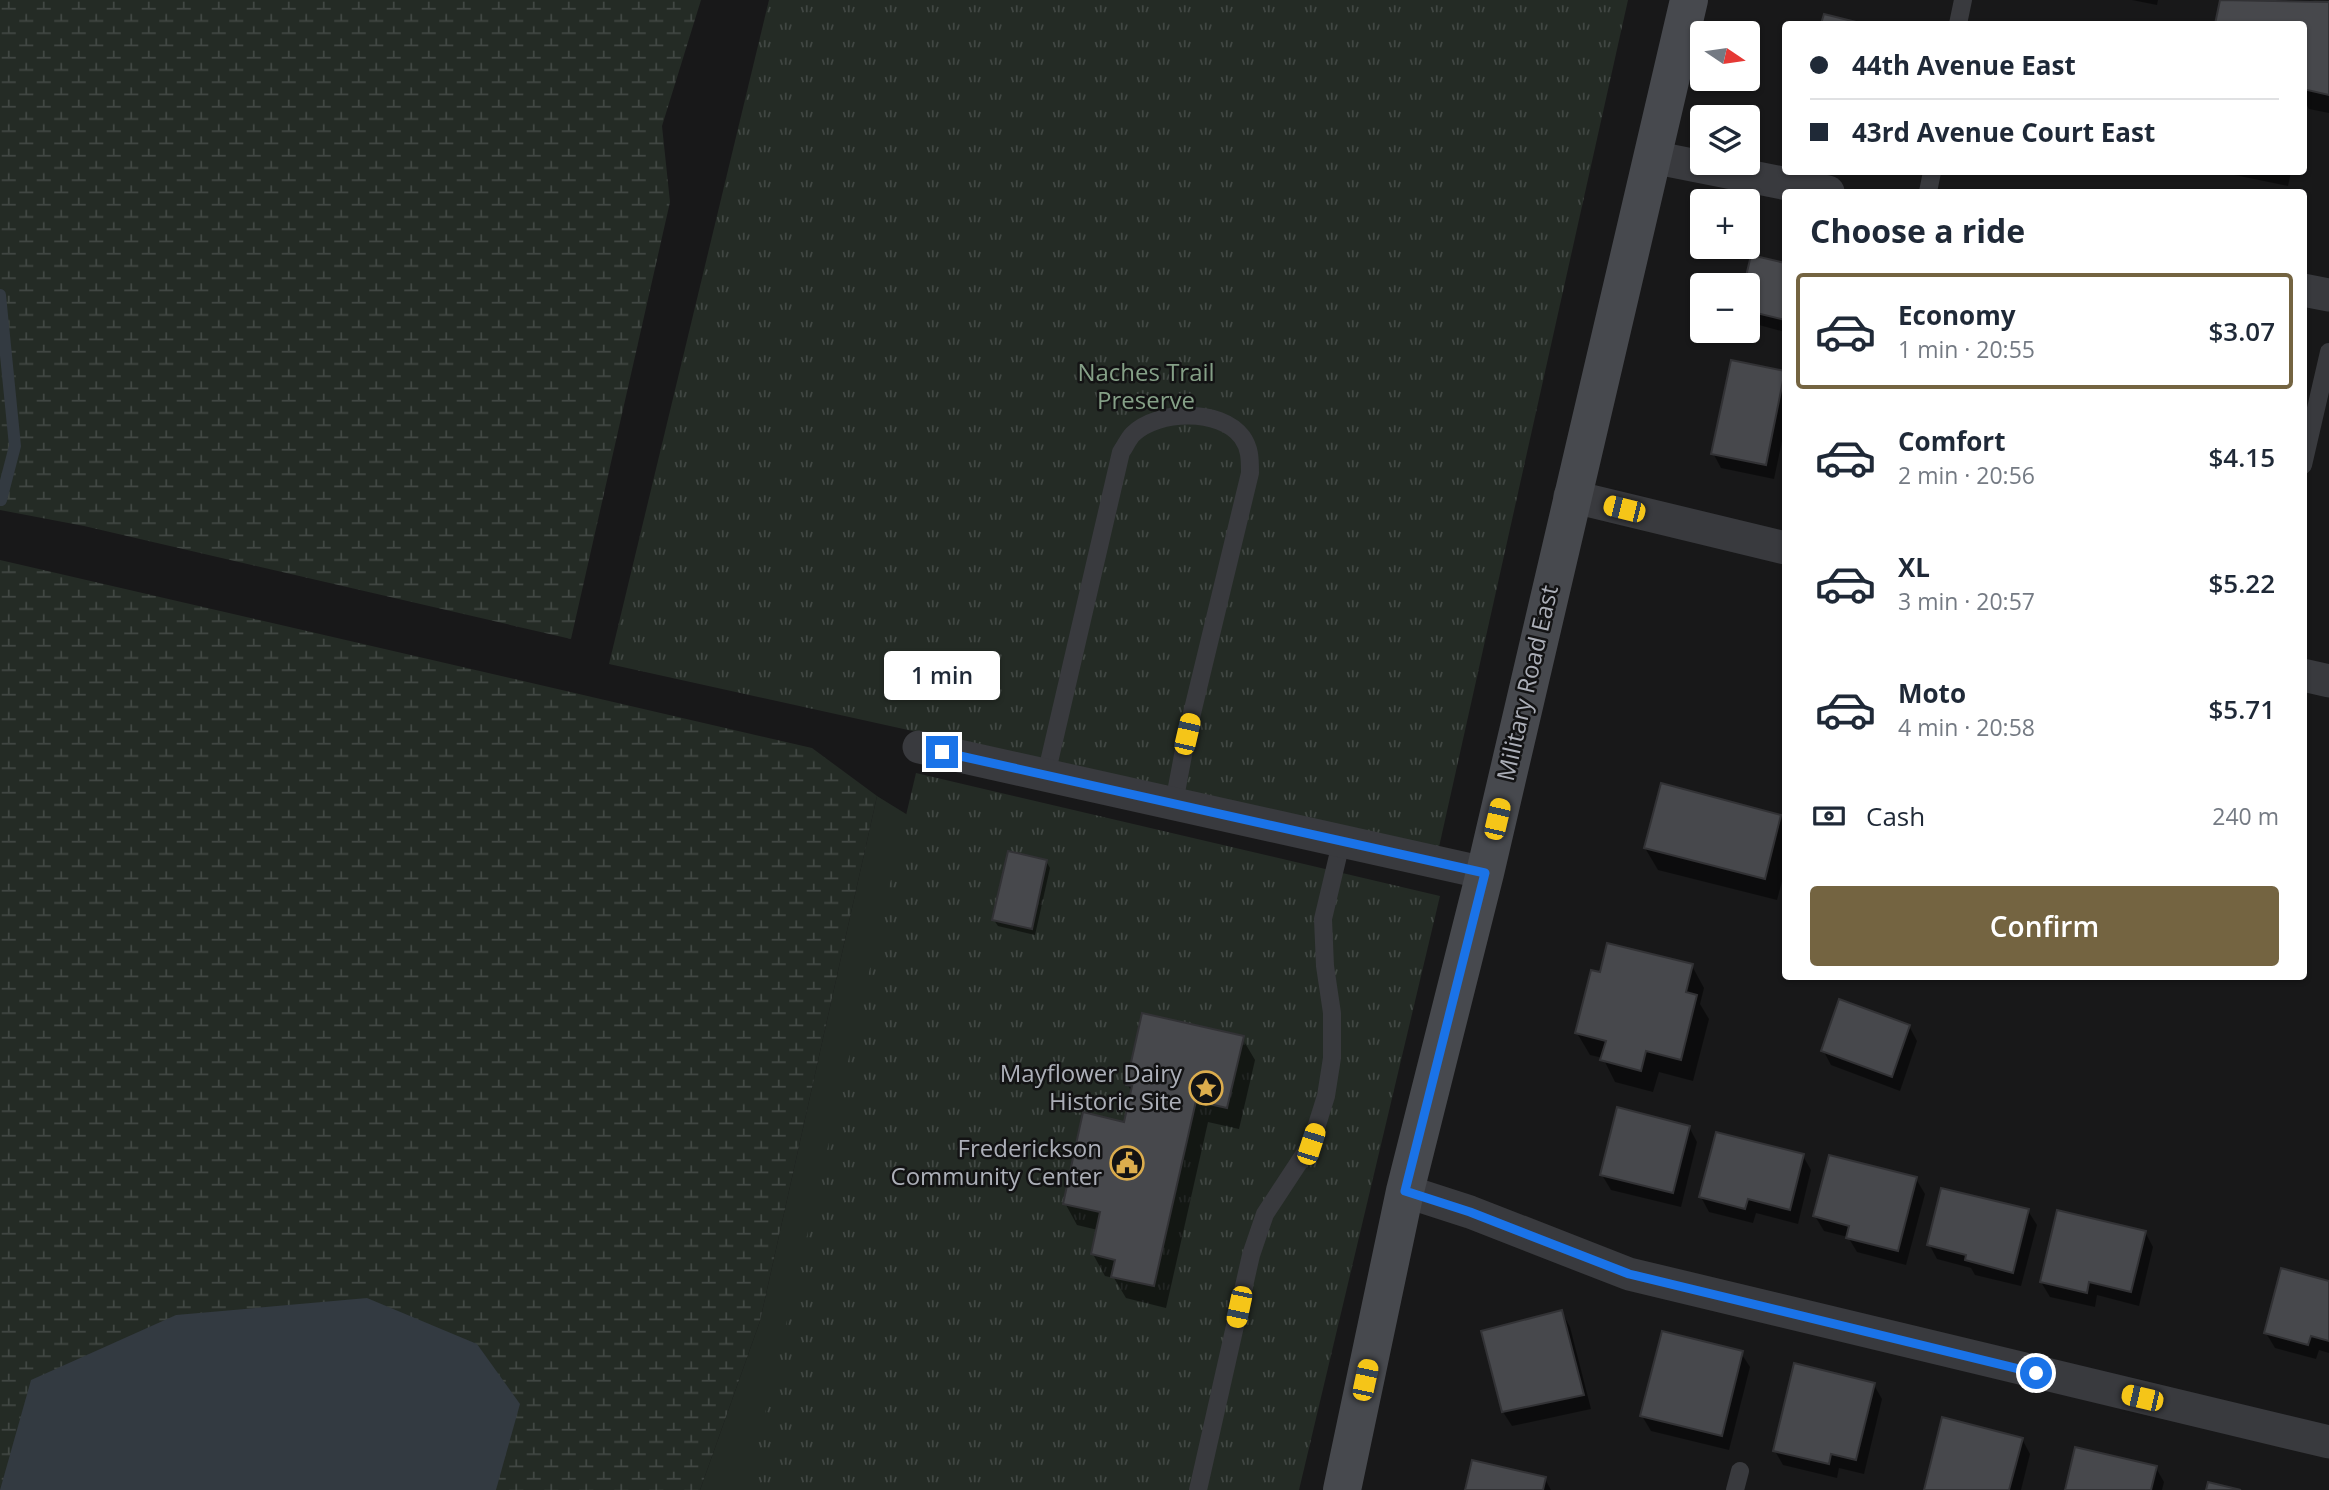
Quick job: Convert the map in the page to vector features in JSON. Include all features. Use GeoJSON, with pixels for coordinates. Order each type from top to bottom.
{"type":"FeatureCollection","features":[{"type":"Feature","properties":{"kind":"street","name":"Military Road East"},"geometry":{"type":"LineString","coordinates":[[1342,1490],[1405,1191],[1485,873],[1570,496],[1689,0]]}},
{"type":"Feature","properties":{"kind":"street"},"geometry":{"type":"LineString","coordinates":[[1652,157],[1813,189]]}},
{"type":"Feature","properties":{"kind":"street"},"geometry":{"type":"LineString","coordinates":[[2307,291],[2329,295]]}},
{"type":"Feature","properties":{"kind":"street"},"geometry":{"type":"LineString","coordinates":[[1570,496],[1782,547]]}},
{"type":"Feature","properties":{"kind":"street"},"geometry":{"type":"LineString","coordinates":[[2307,676],[2329,681]]}},
{"type":"Feature","properties":{"kind":"street"},"geometry":{"type":"LineString","coordinates":[[919,747],[1485,873]]}},
{"type":"Feature","properties":{"kind":"street"},"geometry":{"type":"LineString","coordinates":[[1405,1191],[1470,1212],[1629,1274],[2329,1442]]}},
{"type":"Feature","properties":{"kind":"lane"},"geometry":{"type":"LineString","coordinates":[[1959,21],[1963,0]]}},
{"type":"Feature","properties":{"kind":"lane"},"geometry":{"type":"LineString","coordinates":[[2307,448],[2329,352]]}},
{"type":"Feature","properties":{"kind":"lane"},"geometry":{"type":"LineString","coordinates":[[1046,775],[1121,452],[1133,434],[1167,416],[1219,419],[1241,436],[1250,454],[1250,472],[1187,734],[1174,803]]}},
{"type":"Feature","properties":{"kind":"lane"},"geometry":{"type":"LineString","coordinates":[[1198,1490],[1251,1255],[1265,1214],[1311,1144],[1326,1096],[1332,1058],[1332,1013],[1325,966],[1323,919],[1341,843]]}},
{"type":"Feature","properties":{"kind":"lane"},"geometry":{"type":"LineString","coordinates":[[1735,1490],[1740,1471]]}},
{"type":"Feature","properties":{"kind":"green space"},"geometry":{"type":"Polygon","coordinates":[[[0,0],[701,0],[662,126],[670,202],[571,639],[84,526],[0,510],[0,0]]]}},
{"type":"Feature","properties":{"kind":"green space","name":"Naches Trail Preserve"},"geometry":{"type":"Polygon","coordinates":[[[769,0],[1628,0],[1439,847],[609,664],[769,0]]]}},
{"type":"Feature","properties":{"kind":"green space"},"geometry":{"type":"Polygon","coordinates":[[[0,560],[812,748],[877,796],[760,1321],[700,1490],[0,1490],[0,560]]]}},
{"type":"Feature","properties":{"kind":"green space"},"geometry":{"type":"Polygon","coordinates":[[[916,773],[1440,896],[1299,1490],[747,1490],[916,773]]]}},
{"type":"Feature","properties":{"kind":"green space"},"geometry":{"type":"Polygon","coordinates":[[[877,796],[924,825],[1009,1490],[700,1490],[760,1321],[877,796]]]}},
{"type":"Feature","properties":{"kind":"shaded area"},"geometry":{"type":"Polygon","coordinates":[[[367,1298],[477,1344],[520,1404],[496,1490],[0,1490],[31,1380],[176,1315],[367,1298]]]}},
{"type":"Feature","properties":{"kind":"building"},"geometry":{"type":"Polygon","coordinates":[[[2220,0],[2329,2],[2329,95],[2307,90],[2307,21],[2216,21],[2220,0]]]}},
{"type":"Feature","properties":{"kind":"building"},"geometry":{"type":"Polygon","coordinates":[[[1824,14],[1852,21],[1822,21],[1824,14]]]}},
{"type":"Feature","properties":{"kind":"building"},"geometry":{"type":"Polygon","coordinates":[[[1760,257],[1782,262],[1782,319],[1760,314],[1760,273],[1747,273],[1750,259],[1760,257]]]}},
{"type":"Feature","properties":{"kind":"building"},"geometry":{"type":"Polygon","coordinates":[[[1731,360],[1782,370],[1782,386],[1766,465],[1711,454],[1731,360]]]}},
{"type":"Feature","properties":{"kind":"building"},"geometry":{"type":"Polygon","coordinates":[[[1661,783],[1781,815],[1765,879],[1644,848],[1661,783]]]}},
{"type":"Feature","properties":{"kind":"building"},"geometry":{"type":"Polygon","coordinates":[[[1008,851],[1047,860],[1032,929],[992,920],[1008,851]]]}},
{"type":"Feature","properties":{"kind":"building"},"geometry":{"type":"Polygon","coordinates":[[[1607,943],[1693,964],[1686,992],[1697,995],[1681,1060],[1646,1051],[1641,1071],[1600,1060],[1606,1041],[1575,1033],[1591,970],[1600,972],[1607,943]]]}},
{"type":"Feature","properties":{"kind":"building"},"geometry":{"type":"Polygon","coordinates":[[[1839,999],[1910,1025],[1892,1077],[1821,1051],[1839,999]]]}},
{"type":"Feature","properties":{"kind":"building","name":"Frederickson Community Center"},"geometry":{"type":"Polygon","coordinates":[[[1142,1013],[1244,1036],[1227,1108],[1196,1101],[1154,1286],[1111,1277],[1115,1260],[1091,1254],[1100,1212],[1063,1204],[1083,1112],[1124,1122],[1132,1086],[1126,1085],[1142,1013]]]}},
{"type":"Feature","properties":{"kind":"building"},"geometry":{"type":"Polygon","coordinates":[[[1617,1107],[1690,1126],[1673,1193],[1600,1175],[1617,1107]]]}},
{"type":"Feature","properties":{"kind":"building"},"geometry":{"type":"Polygon","coordinates":[[[1716,1132],[1804,1154],[1790,1210],[1748,1199],[1745,1209],[1699,1197],[1716,1132]]]}},
{"type":"Feature","properties":{"kind":"building"},"geometry":{"type":"Polygon","coordinates":[[[1829,1155],[1917,1177],[1898,1251],[1846,1238],[1849,1226],[1813,1216],[1829,1155]]]}},
{"type":"Feature","properties":{"kind":"building"},"geometry":{"type":"Polygon","coordinates":[[[1941,1188],[2029,1209],[2013,1273],[1965,1260],[1966,1255],[1927,1245],[1941,1188]]]}},
{"type":"Feature","properties":{"kind":"building"},"geometry":{"type":"Polygon","coordinates":[[[2057,1210],[2146,1231],[2131,1292],[2089,1282],[2087,1293],[2040,1282],[2057,1210]]]}},
{"type":"Feature","properties":{"kind":"building"},"geometry":{"type":"Polygon","coordinates":[[[2281,1268],[2329,1281],[2329,1341],[2311,1336],[2308,1345],[2264,1333],[2281,1268]]]}},
{"type":"Feature","properties":{"kind":"building"},"geometry":{"type":"Polygon","coordinates":[[[1562,1310],[1584,1395],[1502,1412],[1481,1331],[1562,1310]]]}},
{"type":"Feature","properties":{"kind":"building"},"geometry":{"type":"Polygon","coordinates":[[[1662,1331],[1743,1351],[1722,1436],[1640,1416],[1662,1331]]]}},
{"type":"Feature","properties":{"kind":"building"},"geometry":{"type":"Polygon","coordinates":[[[1794,1363],[1875,1383],[1856,1460],[1831,1454],[1829,1464],[1773,1451],[1794,1363]]]}},
{"type":"Feature","properties":{"kind":"building"},"geometry":{"type":"Polygon","coordinates":[[[1942,1417],[2023,1438],[2009,1490],[1924,1490],[1942,1417]]]}},
{"type":"Feature","properties":{"kind":"building"},"geometry":{"type":"Polygon","coordinates":[[[2075,1447],[2157,1466],[2151,1490],[2065,1490],[2075,1447]]]}},
{"type":"Feature","properties":{"kind":"building"},"geometry":{"type":"Polygon","coordinates":[[[1472,1460],[1546,1477],[1543,1490],[1465,1490],[1472,1460]]]}},
{"type":"Feature","properties":{"kind":"building"},"geometry":{"type":"Polygon","coordinates":[[[2208,1482],[2241,1490],[2206,1490],[2208,1482]]]}},
{"type":"Feature","properties":{"kind":"waterway"},"geometry":{"type":"LineString","coordinates":[[0,295],[15,446],[1,500]]}},
{"type":"Feature","properties":{"kind":"place","name":"Mayflower Dairy Historic Site"},"geometry":{"type":"Point","coordinates":[1206,1088]}},
{"type":"Feature","properties":{"kind":"place","name":"Frederickson Community Center"},"geometry":{"type":"Point","coordinates":[1127,1163]}},
{"type":"Feature","properties":{"kind":"route"},"geometry":{"type":"LineString","coordinates":[[942,752],[1485,873],[1405,1191],[1470,1212],[1629,1274],[2036,1373]]}}]}
